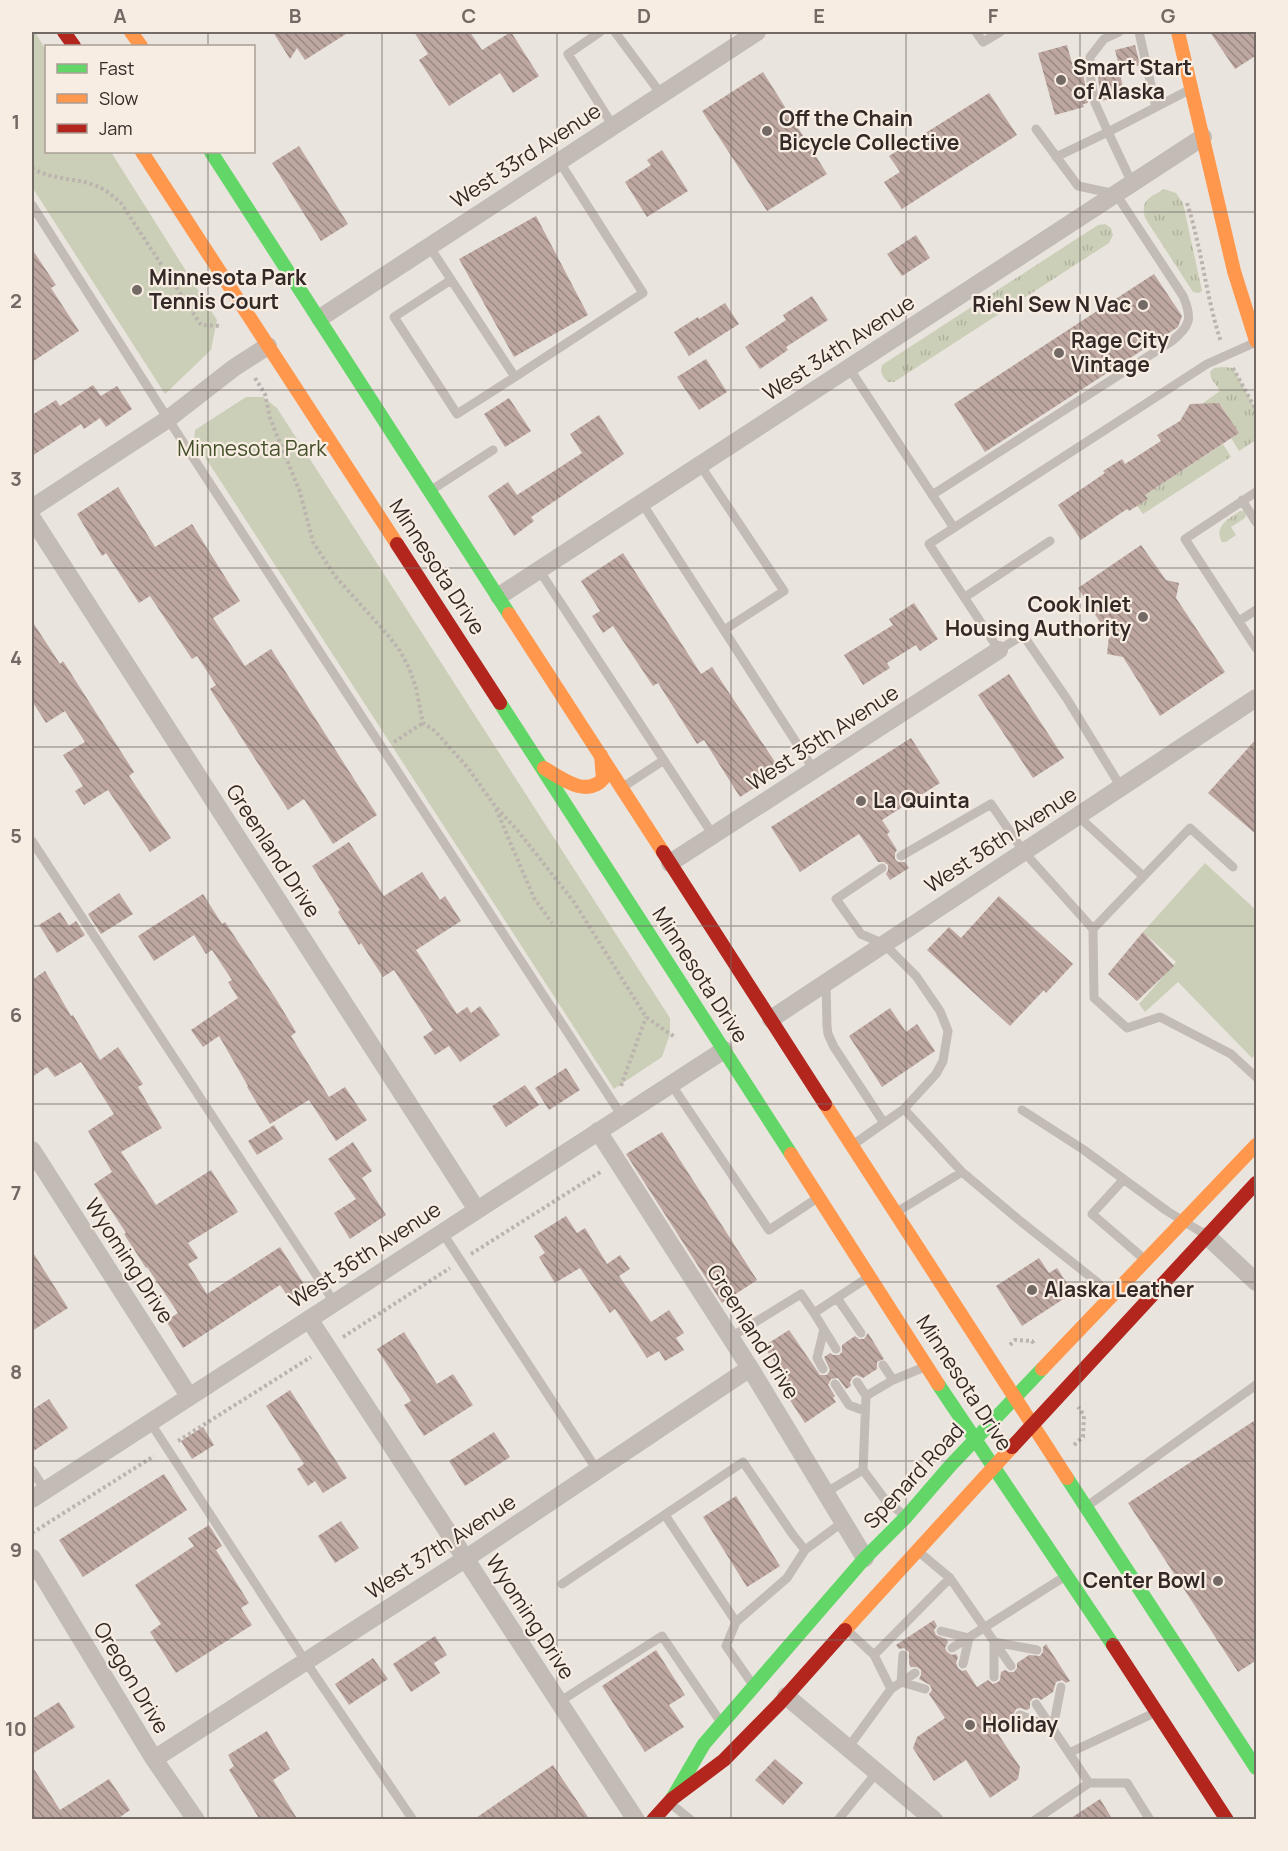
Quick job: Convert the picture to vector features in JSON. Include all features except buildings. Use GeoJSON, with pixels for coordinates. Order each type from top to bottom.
{"type":"FeatureCollection","features":[{"type":"Feature","properties":{"kind":"main road"},"geometry":{"type":"LineString","coordinates":[[64,32],[73,45]]}},
{"type":"Feature","properties":{"kind":"main road"},"geometry":{"type":"LineString","coordinates":[[1178,32],[1237,280],[1257,342]]}},
{"type":"Feature","properties":{"kind":"main road","name":"Minnesota Drive"},"geometry":{"type":"LineString","coordinates":[[143,153],[975,1440],[1158,1711],[1227,1820]]}},
{"type":"Feature","properties":{"kind":"main road","name":"Minnesota Drive"},"geometry":{"type":"LineString","coordinates":[[213,153],[1032,1425],[1256,1766]]}},
{"type":"Feature","properties":{"kind":"main road"},"geometry":{"type":"LineString","coordinates":[[541,767],[576,785],[590,789],[596,788],[603,779],[601,755]]}},
{"type":"Feature","properties":{"kind":"main road","name":"Spenard Road"},"geometry":{"type":"LineString","coordinates":[[670,1801],[704,1744],[865,1558],[906,1517],[950,1466],[1145,1260],[1257,1145]]}},
{"type":"Feature","properties":{"kind":"main road","name":"Spenard Road"},"geometry":{"type":"LineString","coordinates":[[653,1820],[670,1801],[724,1760],[786,1696],[993,1467],[1257,1183]]}},
{"type":"Feature","properties":{"kind":"street","name":"West 33rd Avenue"},"geometry":{"type":"LineString","coordinates":[[320,318],[757,32]]}},
{"type":"Feature","properties":{"kind":"street","name":"West 34th Avenue"},"geometry":{"type":"LineString","coordinates":[[499,596],[1203,137]]}},
{"type":"Feature","properties":{"kind":"street"},"geometry":{"type":"LineString","coordinates":[[32,508],[168,418],[235,367],[268,346]]}},
{"type":"Feature","properties":{"kind":"street","name":"Greenland Drive"},"geometry":{"type":"LineString","coordinates":[[32,518],[477,1210]]}},
{"type":"Feature","properties":{"kind":"street","name":"West 35th Avenue"},"geometry":{"type":"LineString","coordinates":[[670,863],[999,650]]}},
{"type":"Feature","properties":{"kind":"street","name":"West 36th Avenue"},"geometry":{"type":"LineString","coordinates":[[771,1019],[1257,698]]}},
{"type":"Feature","properties":{"kind":"street","name":"West 36th Avenue"},"geometry":{"type":"LineString","coordinates":[[38,1494],[598,1131],[618,1110],[671,1084],[723,1050]]}},
{"type":"Feature","properties":{"kind":"street","name":"Greenland Drive"},"geometry":{"type":"LineString","coordinates":[[598,1131],[731,1337],[865,1558]]}},
{"type":"Feature","properties":{"kind":"street","name":"Wyoming Drive"},"geometry":{"type":"LineString","coordinates":[[32,1150],[189,1396]]}},
{"type":"Feature","properties":{"kind":"street"},"geometry":{"type":"LineString","coordinates":[[1208,1236],[1257,1282]]}},
{"type":"Feature","properties":{"kind":"street","name":"Wyoming Drive"},"geometry":{"type":"LineString","coordinates":[[309,1319],[636,1820]]}},
{"type":"Feature","properties":{"kind":"street","name":"West 37th Avenue"},"geometry":{"type":"LineString","coordinates":[[154,1759],[465,1559],[750,1368]]}},
{"type":"Feature","properties":{"kind":"street","name":"Oregon Drive"},"geometry":{"type":"LineString","coordinates":[[32,1558],[154,1759],[196,1820]]}},
{"type":"Feature","properties":{"kind":"street"},"geometry":{"type":"LineString","coordinates":[[786,1696],[934,1820]]}},
{"type":"Feature","properties":{"kind":"lane"},"geometry":{"type":"LineString","coordinates":[[600,32],[568,54],[613,126]]}},
{"type":"Feature","properties":{"kind":"lane"},"geometry":{"type":"LineString","coordinates":[[615,32],[661,94]]}},
{"type":"Feature","properties":{"kind":"lane"},"geometry":{"type":"LineString","coordinates":[[976,32],[983,42],[1000,32]]}},
{"type":"Feature","properties":{"kind":"lane"},"geometry":{"type":"LineString","coordinates":[[1119,32],[1104,39],[1090,57],[1090,74],[1095,103],[1132,183]]}},
{"type":"Feature","properties":{"kind":"lane"},"geometry":{"type":"LineString","coordinates":[[1139,32],[1156,107]]}},
{"type":"Feature","properties":{"kind":"lane"},"geometry":{"type":"LineString","coordinates":[[1056,157],[1191,89]]}},
{"type":"Feature","properties":{"kind":"lane"},"geometry":{"type":"LineString","coordinates":[[932,495],[1172,341],[1189,322],[1183,296],[1116,194],[1078,186],[1035,129]]}},
{"type":"Feature","properties":{"kind":"lane"},"geometry":{"type":"LineString","coordinates":[[451,280],[394,317],[457,414],[644,293],[559,161]]}},
{"type":"Feature","properties":{"kind":"lane"},"geometry":{"type":"LineString","coordinates":[[32,205],[618,1110]]}},
{"type":"Feature","properties":{"kind":"lane"},"geometry":{"type":"LineString","coordinates":[[429,246],[515,377]]}},
{"type":"Feature","properties":{"kind":"lane"},"geometry":{"type":"LineString","coordinates":[[1121,787],[1067,699],[1023,635],[999,650],[929,544],[1207,364],[1257,342]]}},
{"type":"Feature","properties":{"kind":"lane"},"geometry":{"type":"LineString","coordinates":[[849,368],[954,528]]}},
{"type":"Feature","properties":{"kind":"lane"},"geometry":{"type":"LineString","coordinates":[[431,490],[493,450]]}},
{"type":"Feature","properties":{"kind":"lane"},"geometry":{"type":"LineString","coordinates":[[700,465],[784,591],[724,630]]}},
{"type":"Feature","properties":{"kind":"lane"},"geometry":{"type":"LineString","coordinates":[[1257,492],[1185,539],[1257,648]]}},
{"type":"Feature","properties":{"kind":"lane"},"geometry":{"type":"LineString","coordinates":[[1242,500],[1257,522]]}},
{"type":"Feature","properties":{"kind":"lane"},"geometry":{"type":"LineString","coordinates":[[642,503],[814,770]]}},
{"type":"Feature","properties":{"kind":"lane"},"geometry":{"type":"LineString","coordinates":[[965,597],[1050,542]]}},
{"type":"Feature","properties":{"kind":"lane"},"geometry":{"type":"LineString","coordinates":[[539,570],[713,835]]}},
{"type":"Feature","properties":{"kind":"lane"},"geometry":{"type":"LineString","coordinates":[[1239,621],[1257,610]]}},
{"type":"Feature","properties":{"kind":"lane"},"geometry":{"type":"LineString","coordinates":[[622,787],[664,760]]}},
{"type":"Feature","properties":{"kind":"lane"},"geometry":{"type":"LineString","coordinates":[[901,856],[991,804],[1023,852],[1093,929],[1094,998],[1127,1028],[1160,1017],[1231,1054],[1257,1077]]}},
{"type":"Feature","properties":{"kind":"lane"},"geometry":{"type":"LineString","coordinates":[[1078,816],[1143,876]]}},
{"type":"Feature","properties":{"kind":"lane"},"geometry":{"type":"LineString","coordinates":[[1093,929],[1190,828],[1233,867]]}},
{"type":"Feature","properties":{"kind":"lane"},"geometry":{"type":"LineString","coordinates":[[32,841],[334,1302]]}},
{"type":"Feature","properties":{"kind":"lane"},"geometry":{"type":"LineString","coordinates":[[852,1145],[904,1109],[936,1074],[943,1061],[948,1031],[940,1011],[916,976],[884,944],[861,934],[836,899],[882,868]]}},
{"type":"Feature","properties":{"kind":"lane"},"geometry":{"type":"LineString","coordinates":[[825,983],[828,1034],[834,1047],[884,1123]]}},
{"type":"Feature","properties":{"kind":"lane"},"geometry":{"type":"LineString","coordinates":[[671,1084],[769,1230],[818,1198]]}},
{"type":"Feature","properties":{"kind":"lane"},"geometry":{"type":"LineString","coordinates":[[904,1109],[962,1172],[1097,1282],[1111,1297]]}},
{"type":"Feature","properties":{"kind":"lane"},"geometry":{"type":"LineString","coordinates":[[1022,1110],[1084,1149],[1182,1222],[1208,1236]]}},
{"type":"Feature","properties":{"kind":"lane"},"geometry":{"type":"LineString","coordinates":[[895,1212],[962,1172]]}},
{"type":"Feature","properties":{"kind":"lane"},"geometry":{"type":"LineString","coordinates":[[1124,1179],[1092,1214],[1145,1260]]}},
{"type":"Feature","properties":{"kind":"lane"},"geometry":{"type":"LineString","coordinates":[[442,1232],[597,1470]]}},
{"type":"Feature","properties":{"kind":"lane"},"geometry":{"type":"LineString","coordinates":[[814,1313],[869,1277]]}},
{"type":"Feature","properties":{"kind":"lane"},"geometry":{"type":"LineString","coordinates":[[731,1337],[801,1294],[836,1349]]}},
{"type":"Feature","properties":{"kind":"lane"},"geometry":{"type":"LineString","coordinates":[[837,1298],[861,1333]]}},
{"type":"Feature","properties":{"kind":"lane"},"geometry":{"type":"LineString","coordinates":[[824,1329],[817,1358],[824,1369]]}},
{"type":"Feature","properties":{"kind":"lane"},"geometry":{"type":"LineString","coordinates":[[883,1365],[893,1380]]}},
{"type":"Feature","properties":{"kind":"lane"},"geometry":{"type":"LineString","coordinates":[[866,1396],[893,1380],[927,1366]]}},
{"type":"Feature","properties":{"kind":"lane"},"geometry":{"type":"LineString","coordinates":[[857,1382],[866,1396],[863,1470],[886,1501],[906,1517]]}},
{"type":"Feature","properties":{"kind":"lane"},"geometry":{"type":"LineString","coordinates":[[835,1384],[849,1405],[864,1411]]}},
{"type":"Feature","properties":{"kind":"lane"},"geometry":{"type":"LineString","coordinates":[[1086,1507],[1257,1385]]}},
{"type":"Feature","properties":{"kind":"lane"},"geometry":{"type":"LineString","coordinates":[[150,1422],[306,1662],[413,1820]]}},
{"type":"Feature","properties":{"kind":"lane"},"geometry":{"type":"LineString","coordinates":[[562,1584],[743,1462],[805,1550]]}},
{"type":"Feature","properties":{"kind":"lane"},"geometry":{"type":"LineString","coordinates":[[32,1470],[38,1494]]}},
{"type":"Feature","properties":{"kind":"lane"},"geometry":{"type":"LineString","coordinates":[[825,1492],[863,1470]]}},
{"type":"Feature","properties":{"kind":"lane"},"geometry":{"type":"LineString","coordinates":[[664,1515],[736,1622]]}},
{"type":"Feature","properties":{"kind":"lane"},"geometry":{"type":"LineString","coordinates":[[753,1686],[726,1646],[736,1622],[787,1578],[805,1550],[843,1522]]}},
{"type":"Feature","properties":{"kind":"lane"},"geometry":{"type":"LineString","coordinates":[[917,1550],[950,1578],[1011,1666]]}},
{"type":"Feature","properties":{"kind":"lane"},"geometry":{"type":"LineString","coordinates":[[952,1648],[1067,1574]]}},
{"type":"Feature","properties":{"kind":"lane"},"geometry":{"type":"LineString","coordinates":[[874,1655],[950,1578]]}},
{"type":"Feature","properties":{"kind":"lane"},"geometry":{"type":"LineString","coordinates":[[846,1629],[874,1655],[891,1689]]}},
{"type":"Feature","properties":{"kind":"lane"},"geometry":{"type":"LineString","coordinates":[[941,1631],[969,1638]]}},
{"type":"Feature","properties":{"kind":"lane"},"geometry":{"type":"LineString","coordinates":[[559,1702],[662,1636],[721,1723]]}},
{"type":"Feature","properties":{"kind":"lane"},"geometry":{"type":"LineString","coordinates":[[963,1664],[969,1638]]}},
{"type":"Feature","properties":{"kind":"lane"},"geometry":{"type":"LineString","coordinates":[[994,1642],[1037,1650]]}},
{"type":"Feature","properties":{"kind":"lane"},"geometry":{"type":"LineString","coordinates":[[994,1642],[994,1677]]}},
{"type":"Feature","properties":{"kind":"lane"},"geometry":{"type":"LineString","coordinates":[[901,1682],[903,1655]]}},
{"type":"Feature","properties":{"kind":"lane"},"geometry":{"type":"LineString","coordinates":[[848,1748],[891,1689],[915,1673]]}},
{"type":"Feature","properties":{"kind":"lane"},"geometry":{"type":"LineString","coordinates":[[901,1682],[925,1689]]}},
{"type":"Feature","properties":{"kind":"lane"},"geometry":{"type":"LineString","coordinates":[[1053,1728],[1061,1687]]}},
{"type":"Feature","properties":{"kind":"lane"},"geometry":{"type":"LineString","coordinates":[[1036,1704],[1089,1783]]}},
{"type":"Feature","properties":{"kind":"lane"},"geometry":{"type":"LineString","coordinates":[[1069,1753],[1158,1711]]}},
{"type":"Feature","properties":{"kind":"lane"},"geometry":{"type":"LineString","coordinates":[[1020,1715],[1053,1728]]}},
{"type":"Feature","properties":{"kind":"lane"},"geometry":{"type":"LineString","coordinates":[[838,1820],[877,1772]]}},
{"type":"Feature","properties":{"kind":"lane"},"geometry":{"type":"LineString","coordinates":[[1035,1820],[1089,1783],[1127,1783],[1150,1820]]}},
{"type":"Feature","properties":{"kind":"lane"},"geometry":{"type":"LineString","coordinates":[[670,1801],[691,1820]]}},
{"type":"Feature","properties":{"kind":"path"},"geometry":{"type":"LineString","coordinates":[[32,168],[56,178],[101,188],[121,203],[201,325],[222,324]]}},
{"type":"Feature","properties":{"kind":"path"},"geometry":{"type":"LineString","coordinates":[[1187,203],[1197,233],[1212,313],[1222,345],[1257,410]]}},
{"type":"Feature","properties":{"kind":"path"},"geometry":{"type":"LineString","coordinates":[[265,394],[270,418],[300,492],[313,542],[335,576],[400,651],[416,688],[423,723],[435,731],[468,768],[495,806],[518,831],[573,902],[646,1017],[676,1038]]}},
{"type":"Feature","properties":{"kind":"path"},"geometry":{"type":"LineString","coordinates":[[384,749],[423,723]]}},
{"type":"Feature","properties":{"kind":"path"},"geometry":{"type":"LineString","coordinates":[[495,806],[534,898],[552,924]]}},
{"type":"Feature","properties":{"kind":"path"},"geometry":{"type":"LineString","coordinates":[[618,1110],[646,1017]]}},
{"type":"Feature","properties":{"kind":"green space","name":"Minnesota Park"},"geometry":{"type":"Polygon","coordinates":[[[32,32],[35,32],[45,48],[45,153],[112,153],[217,320],[211,350],[165,394],[32,187],[32,32]]]}},
{"type":"Feature","properties":{"kind":"green space"},"geometry":{"type":"Polygon","coordinates":[[[1164,189],[1176,193],[1183,203],[1202,291],[1199,293],[1193,292],[1145,218],[1145,203],[1164,189]]]}},
{"type":"Feature","properties":{"kind":"green space"},"geometry":{"type":"Polygon","coordinates":[[[1105,224],[1111,228],[1113,235],[1109,243],[894,382],[888,382],[883,376],[882,365],[1098,225],[1105,224]]]}},
{"type":"Feature","properties":{"kind":"green space"},"geometry":{"type":"Polygon","coordinates":[[[1214,368],[1233,368],[1256,410],[1256,440],[1239,451],[1231,438],[1238,433],[1221,405],[1209,419],[1203,403],[1220,391],[1211,378],[1210,372],[1214,368]]]}},
{"type":"Feature","properties":{"kind":"green space","name":"Minnesota Park"},"geometry":{"type":"Polygon","coordinates":[[[246,397],[263,397],[277,408],[670,1018],[670,1034],[662,1057],[614,1089],[194,440],[195,430],[246,397]]]}},
{"type":"Feature","properties":{"kind":"green space"},"geometry":{"type":"Polygon","coordinates":[[[1223,444],[1231,457],[1143,514],[1137,506],[1147,499],[1145,495],[1223,444]]]}},
{"type":"Feature","properties":{"kind":"green space"},"geometry":{"type":"Polygon","coordinates":[[[1240,511],[1244,511],[1246,515],[1231,527],[1236,535],[1222,542],[1219,532],[1221,527],[1240,511]]]}},
{"type":"Feature","properties":{"kind":"green space"},"geometry":{"type":"Polygon","coordinates":[[[1205,863],[1256,910],[1256,1054],[1252,1058],[1178,982],[1145,1012],[1139,1004],[1176,962],[1143,932],[1205,863]]]}},
{"type":"Feature","properties":{"kind":"traffic: fast"},"geometry":{"type":"LineString","coordinates":[[212,153],[509,614]]}},
{"type":"Feature","properties":{"kind":"traffic: fast"},"geometry":{"type":"LineString","coordinates":[[500,703],[791,1154]]}},
{"type":"Feature","properties":{"kind":"traffic: fast"},"geometry":{"type":"LineString","coordinates":[[672,1799],[704,1744],[865,1558],[906,1517],[950,1466],[1042,1369]]}},
{"type":"Feature","properties":{"kind":"traffic: fast"},"geometry":{"type":"LineString","coordinates":[[938,1384],[1113,1645]]}},
{"type":"Feature","properties":{"kind":"traffic: fast"},"geometry":{"type":"LineString","coordinates":[[1067,1478],[1256,1768]]}},
{"type":"Feature","properties":{"kind":"traffic: slow"},"geometry":{"type":"LineString","coordinates":[[131,32],[140,45]]}},
{"type":"Feature","properties":{"kind":"traffic: slow"},"geometry":{"type":"LineString","coordinates":[[1178,32],[1234,271],[1256,341]]}},
{"type":"Feature","properties":{"kind":"traffic: slow"},"geometry":{"type":"LineString","coordinates":[[143,153],[397,544]]}},
{"type":"Feature","properties":{"kind":"traffic: slow"},"geometry":{"type":"LineString","coordinates":[[509,614],[663,852]]}},
{"type":"Feature","properties":{"kind":"traffic: slow"},"geometry":{"type":"LineString","coordinates":[[544,768],[566,781],[581,787],[589,787],[603,779],[601,755]]}},
{"type":"Feature","properties":{"kind":"traffic: slow"},"geometry":{"type":"LineString","coordinates":[[825,1104],[1067,1478]]}},
{"type":"Feature","properties":{"kind":"traffic: slow"},"geometry":{"type":"LineString","coordinates":[[1042,1369],[1256,1145]]}},
{"type":"Feature","properties":{"kind":"traffic: slow"},"geometry":{"type":"LineString","coordinates":[[791,1154],[938,1384]]}},
{"type":"Feature","properties":{"kind":"traffic: slow"},"geometry":{"type":"LineString","coordinates":[[845,1630],[1012,1447]]}},
{"type":"Feature","properties":{"kind":"traffic: jam"},"geometry":{"type":"LineString","coordinates":[[64,32],[73,45]]}},
{"type":"Feature","properties":{"kind":"traffic: jam"},"geometry":{"type":"LineString","coordinates":[[397,544],[500,703]]}},
{"type":"Feature","properties":{"kind":"traffic: jam"},"geometry":{"type":"LineString","coordinates":[[663,852],[825,1104]]}},
{"type":"Feature","properties":{"kind":"traffic: jam"},"geometry":{"type":"LineString","coordinates":[[1012,1447],[1256,1183]]}},
{"type":"Feature","properties":{"kind":"traffic: jam"},"geometry":{"type":"LineString","coordinates":[[653,1820],[672,1799],[724,1760],[779,1704],[845,1630]]}},
{"type":"Feature","properties":{"kind":"traffic: jam"},"geometry":{"type":"LineString","coordinates":[[1113,1645],[1227,1820]]}},
{"type":"Feature","properties":{"kind":"place","name":"Smart Start of Alaska"},"geometry":{"type":"Point","coordinates":[1061,80]}},
{"type":"Feature","properties":{"kind":"place","name":"Off the Chain Bicycle Collective"},"geometry":{"type":"Point","coordinates":[767,131]}},
{"type":"Feature","properties":{"kind":"place","name":"Minnesota Park Tennis Court"},"geometry":{"type":"Point","coordinates":[137,290]}},
{"type":"Feature","properties":{"kind":"place","name":"Riehl Sew N Vac"},"geometry":{"type":"Point","coordinates":[1143,305]}},
{"type":"Feature","properties":{"kind":"place","name":"Rage City Vintage"},"geometry":{"type":"Point","coordinates":[1059,353]}},
{"type":"Feature","properties":{"kind":"place","name":"Cook Inlet Housing Authority"},"geometry":{"type":"Point","coordinates":[1143,617]}},
{"type":"Feature","properties":{"kind":"place","name":"La Quinta"},"geometry":{"type":"Point","coordinates":[861,801]}},
{"type":"Feature","properties":{"kind":"place","name":"Alaska Leather"},"geometry":{"type":"Point","coordinates":[1032,1290]}},
{"type":"Feature","properties":{"kind":"place","name":"Center Bowl"},"geometry":{"type":"Point","coordinates":[1218,1581]}},
{"type":"Feature","properties":{"kind":"place","name":"Holiday"},"geometry":{"type":"Point","coordinates":[970,1725]}}]}
